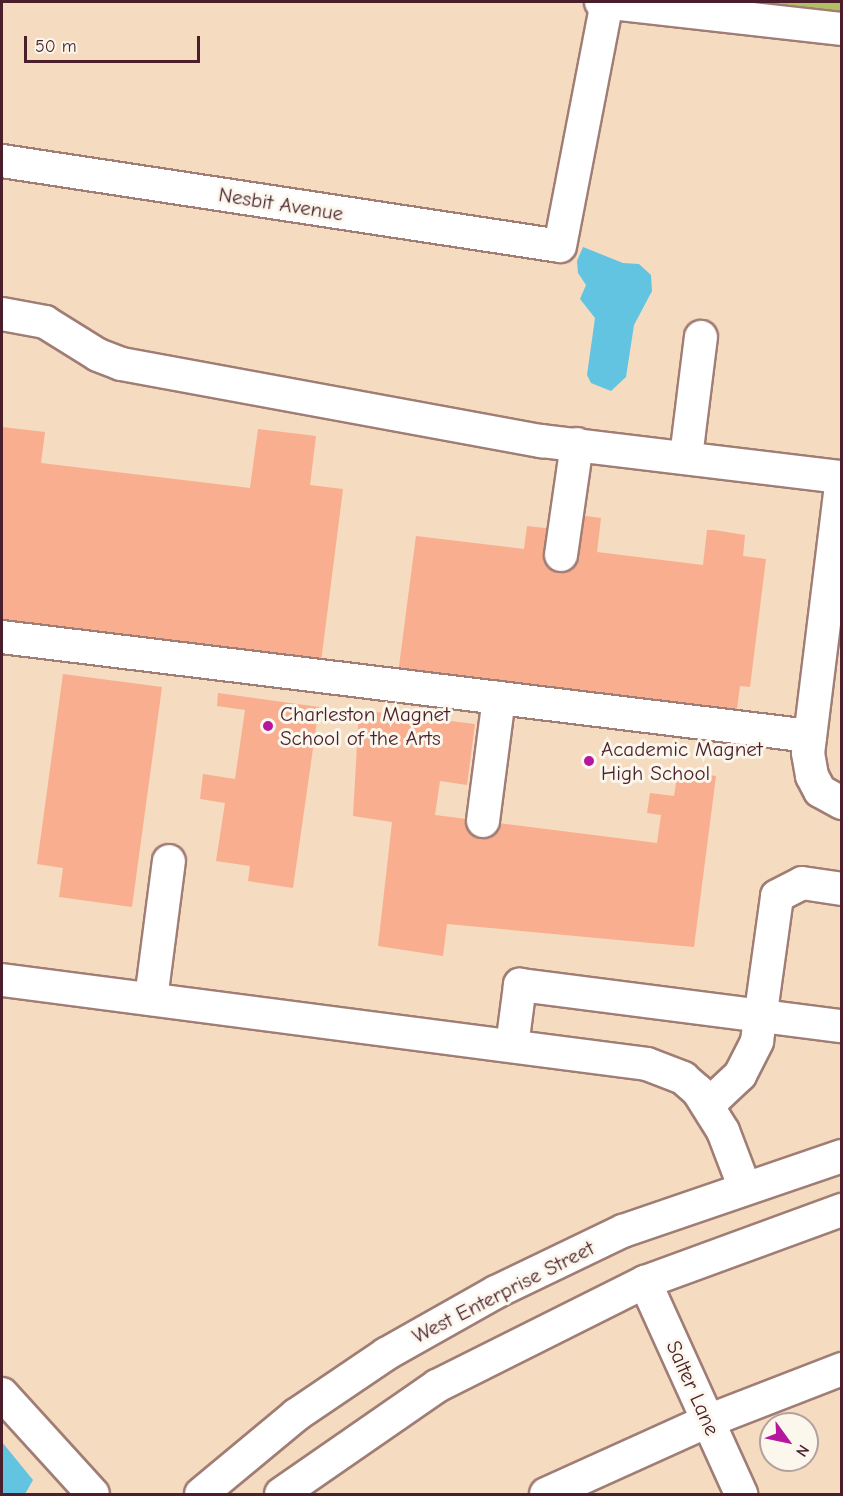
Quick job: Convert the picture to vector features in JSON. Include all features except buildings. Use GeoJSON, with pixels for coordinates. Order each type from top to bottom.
{"type":"FeatureCollection","features":[{"type":"Feature","properties":{"kind":"street"},"geometry":{"type":"LineString","coordinates":[[604,2],[842,29]]}},
{"type":"Feature","properties":{"kind":"street","name":"Nesbit Avenue"},"geometry":{"type":"LineString","coordinates":[[2,161],[560,246],[604,2]]}},
{"type":"Feature","properties":{"kind":"street"},"geometry":{"type":"LineString","coordinates":[[2,314],[45,322],[98,355],[121,364],[542,441],[841,477],[810,736],[812,776],[820,791],[842,803]]}},
{"type":"Feature","properties":{"kind":"street"},"geometry":{"type":"LineString","coordinates":[[686,458],[701,337]]}},
{"type":"Feature","properties":{"kind":"street"},"geometry":{"type":"LineString","coordinates":[[561,555],[577,444]]}},
{"type":"Feature","properties":{"kind":"street"},"geometry":{"type":"LineString","coordinates":[[2,637],[810,736]]}},
{"type":"Feature","properties":{"kind":"street"},"geometry":{"type":"LineString","coordinates":[[483,821],[499,698]]}},
{"type":"Feature","properties":{"kind":"street"},"geometry":{"type":"LineString","coordinates":[[152,999],[169,861]]}},
{"type":"Feature","properties":{"kind":"street"},"geometry":{"type":"LineString","coordinates":[[708,1105],[727,1090],[752,1056],[760,1018],[777,896],[802,883],[842,889]]}},
{"type":"Feature","properties":{"kind":"street"},"geometry":{"type":"LineString","coordinates":[[2,980],[647,1064],[683,1078],[708,1105],[723,1131],[744,1186]]}},
{"type":"Feature","properties":{"kind":"street"},"geometry":{"type":"LineString","coordinates":[[512,1046],[520,985],[760,1018],[842,1026]]}},
{"type":"Feature","properties":{"kind":"street","name":"West Enterprise Street"},"geometry":{"type":"LineString","coordinates":[[201,1494],[296,1416],[386,1354],[496,1292],[622,1231],[744,1186],[842,1156]]}},
{"type":"Feature","properties":{"kind":"street"},"geometry":{"type":"LineString","coordinates":[[281,1494],[437,1386],[645,1282],[842,1210]]}},
{"type":"Feature","properties":{"kind":"street","name":"Salter Lane"},"geometry":{"type":"LineString","coordinates":[[645,1282],[741,1494]]}},
{"type":"Feature","properties":{"kind":"street"},"geometry":{"type":"LineString","coordinates":[[546,1494],[708,1421],[842,1369]]}},
{"type":"Feature","properties":{"kind":"street"},"geometry":{"type":"LineString","coordinates":[[2,1394],[93,1494]]}},
{"type":"Feature","properties":{"kind":"green space"},"geometry":{"type":"Polygon","coordinates":[[[704,2],[841,2],[841,21],[704,2]]]}},
{"type":"Feature","properties":{"kind":"water"},"geometry":{"type":"Polygon","coordinates":[[[583,247],[623,263],[639,264],[651,275],[652,291],[634,325],[626,377],[611,391],[591,383],[587,375],[595,318],[580,299],[586,285],[578,273],[577,261],[583,247]]]}},
{"type":"Feature","properties":{"kind":"water"},"geometry":{"type":"Polygon","coordinates":[[[2,1442],[33,1480],[25,1494],[2,1494],[2,1442]]]}},
{"type":"Feature","properties":{"kind":"place","name":"Charleston Magnet School of the Arts"},"geometry":{"type":"Point","coordinates":[268,726]}},
{"type":"Feature","properties":{"kind":"place","name":"Academic Magnet High School"},"geometry":{"type":"Point","coordinates":[589,761]}}]}
